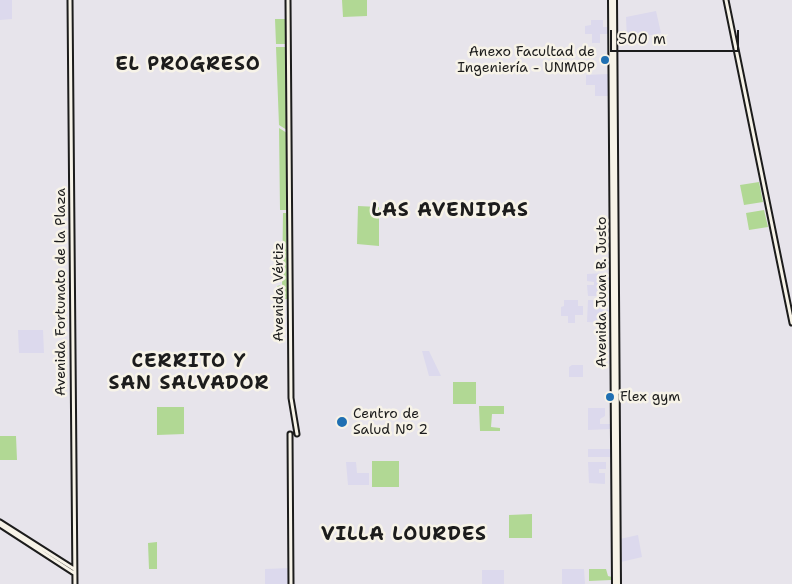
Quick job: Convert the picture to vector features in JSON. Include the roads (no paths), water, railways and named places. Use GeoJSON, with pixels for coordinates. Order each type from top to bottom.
{"type":"FeatureCollection","features":[{"type":"Feature","properties":{"kind":"main road","name":"Avenida Fortunato de la Plaza"},"geometry":{"type":"LineString","coordinates":[[70,0],[74,584]]}},
{"type":"Feature","properties":{"kind":"main road","name":"Avenida Vértiz"},"geometry":{"type":"LineString","coordinates":[[288,0],[291,398],[297,434]]}},
{"type":"Feature","properties":{"kind":"main road","name":"Avenida Juan B. Justo"},"geometry":{"type":"LineString","coordinates":[[613,0],[616,584]]}},
{"type":"Feature","properties":{"kind":"main road"},"geometry":{"type":"LineString","coordinates":[[726,0],[792,323]]}},
{"type":"Feature","properties":{"kind":"main road"},"geometry":{"type":"LineString","coordinates":[[290,434],[291,584]]}},
{"type":"Feature","properties":{"kind":"main road"},"geometry":{"type":"LineString","coordinates":[[0,524],[74,571]]}},
{"type":"Feature","properties":{"kind":"place","name":"Anexo Facultad de Ingeniería - UNMDP"},"geometry":{"type":"Point","coordinates":[605,60]}},
{"type":"Feature","properties":{"kind":"place","name":"Flex gym"},"geometry":{"type":"Point","coordinates":[610,397]}},
{"type":"Feature","properties":{"kind":"place","name":"Centro de Salud N° 2"},"geometry":{"type":"Point","coordinates":[342,422]}},
{"type":"Feature","properties":{"kind":"district","name":"EL PROGRESO"},"geometry":{"type":"Point","coordinates":[188,65]}},
{"type":"Feature","properties":{"kind":"district","name":"LAS AVENIDAS"},"geometry":{"type":"Point","coordinates":[450,211]}},
{"type":"Feature","properties":{"kind":"district","name":"CERRITO Y SAN SALVADOR"},"geometry":{"type":"Point","coordinates":[189,373]}},
{"type":"Feature","properties":{"kind":"district","name":"VILLA LOURDES"},"geometry":{"type":"Point","coordinates":[404,535]}}]}
